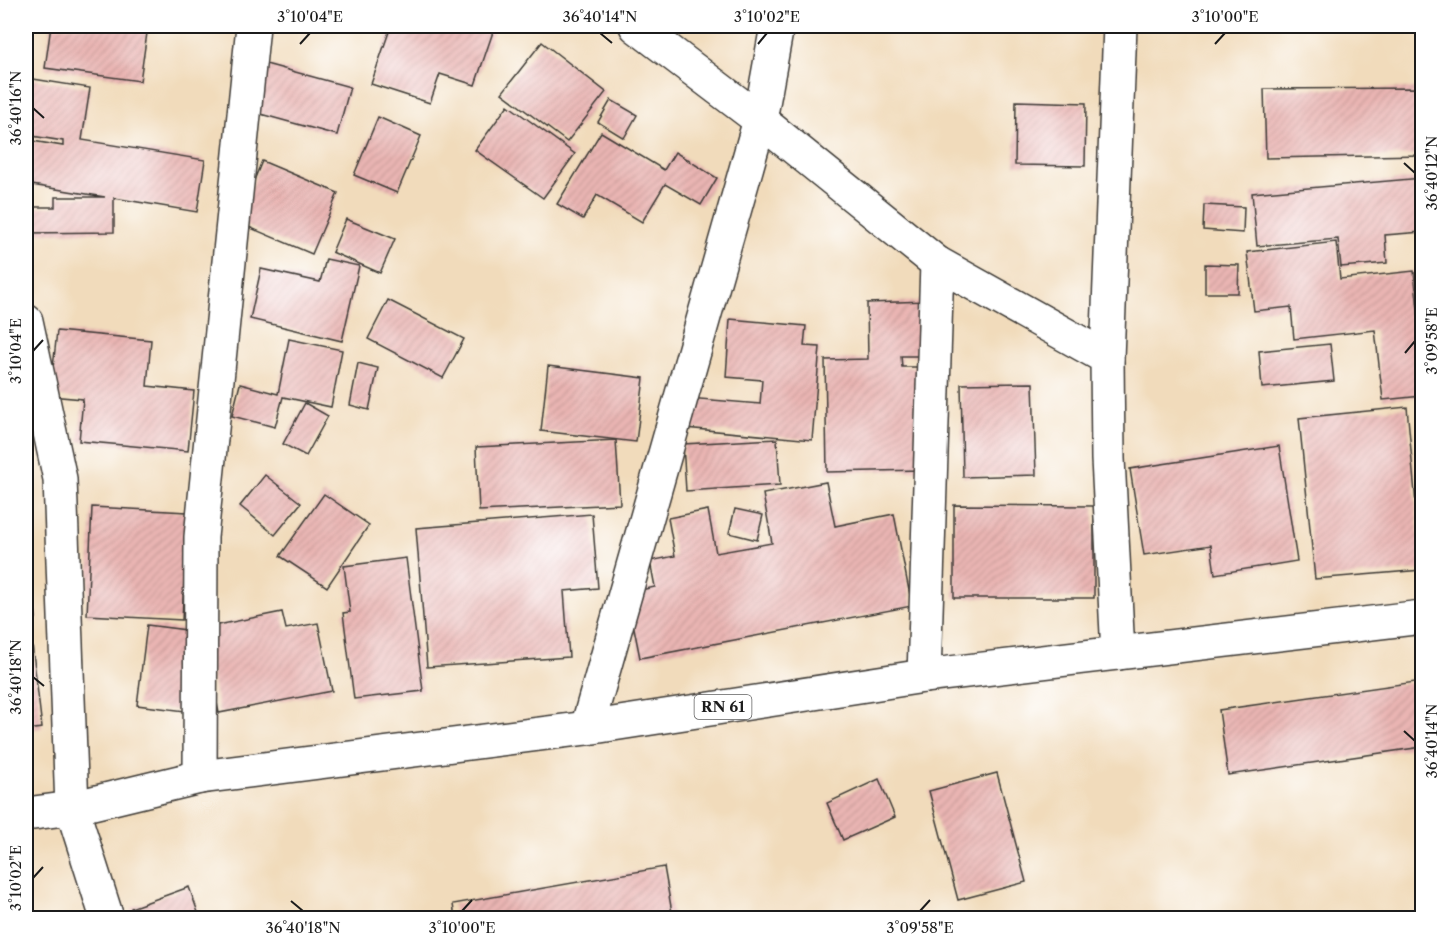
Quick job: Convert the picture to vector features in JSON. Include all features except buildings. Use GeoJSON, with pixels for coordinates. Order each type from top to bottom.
{"type":"FeatureCollection","features":[{"type":"Feature","properties":{"kind":"street"},"geometry":{"type":"LineString","coordinates":[[200,777],[201,537],[253,26]]}},
{"type":"Feature","properties":{"kind":"street"},"geometry":{"type":"LineString","coordinates":[[636,26],[760,120],[937,263],[1107,358]]}},
{"type":"Feature","properties":{"kind":"street"},"geometry":{"type":"LineString","coordinates":[[587,728],[760,120],[777,26]]}},
{"type":"Feature","properties":{"kind":"street"},"geometry":{"type":"LineString","coordinates":[[1118,652],[1108,459],[1107,358],[1120,26]]}},
{"type":"Feature","properties":{"kind":"street"},"geometry":{"type":"LineString","coordinates":[[924,676],[937,263]]}},
{"type":"Feature","properties":{"kind":"street"},"geometry":{"type":"LineString","coordinates":[[26,321],[60,479],[72,808],[107,918]]}},
{"type":"Feature","properties":{"kind":"street","name":"RN 61"},"geometry":{"type":"LineString","coordinates":[[26,814],[72,808],[200,777],[587,728],[924,676],[1422,617]]}}]}
